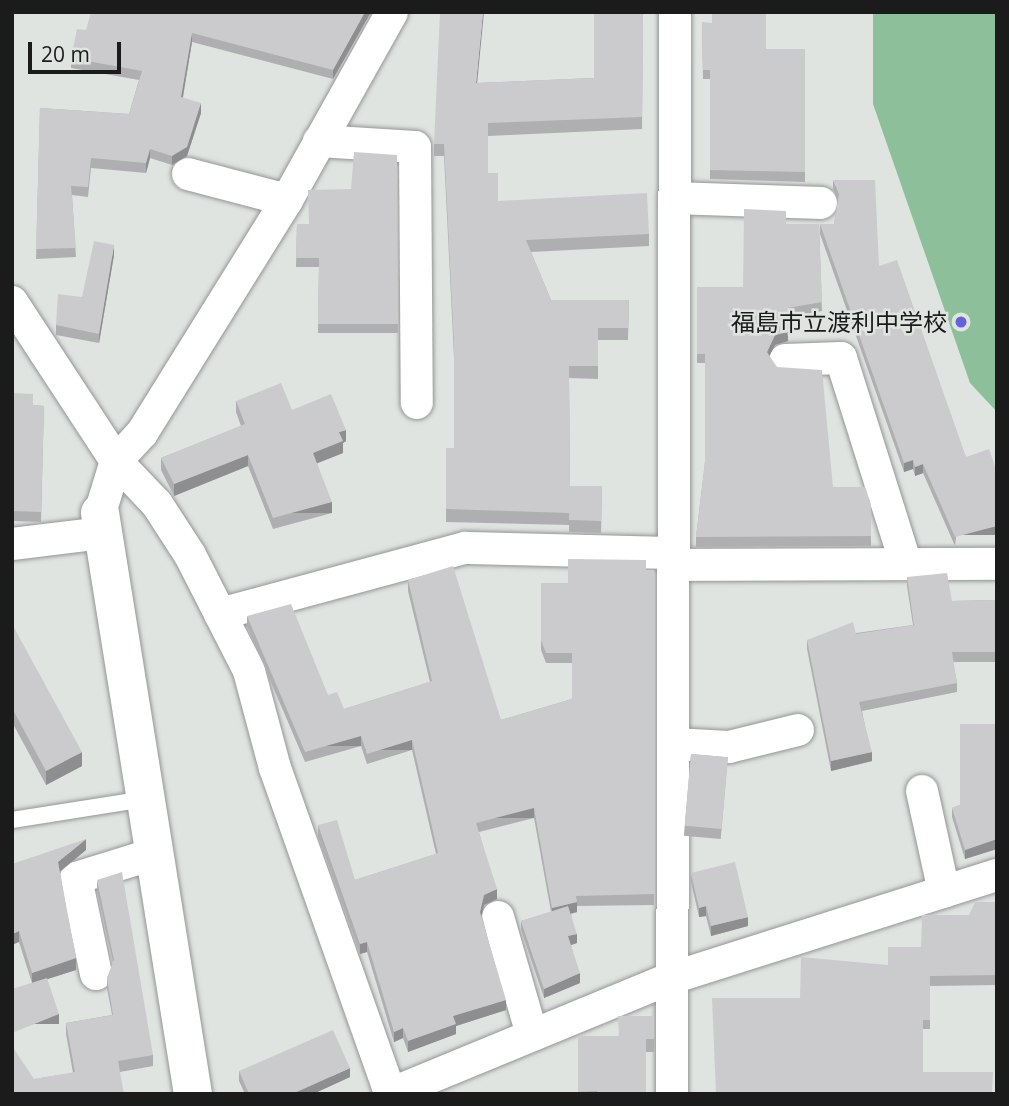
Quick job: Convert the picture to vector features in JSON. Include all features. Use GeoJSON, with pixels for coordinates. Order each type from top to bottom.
{"type":"FeatureCollection","features":[{"type":"Feature","properties":{"kind":"street"},"geometry":{"type":"LineString","coordinates":[[193,1094],[101,523],[116,461],[142,433],[287,200],[392,12]]}},
{"type":"Feature","properties":{"kind":"street"},"geometry":{"type":"LineString","coordinates":[[672,1094],[675,12]]}},
{"type":"Feature","properties":{"kind":"street"},"geometry":{"type":"LineString","coordinates":[[319,141],[415,147],[417,403]]}},
{"type":"Feature","properties":{"kind":"street"},"geometry":{"type":"LineString","coordinates":[[188,174],[287,200]]}},
{"type":"Feature","properties":{"kind":"street"},"geometry":{"type":"LineString","coordinates":[[674,198],[821,203]]}},
{"type":"Feature","properties":{"kind":"street"},"geometry":{"type":"LineString","coordinates":[[12,302],[116,461],[158,505],[249,670],[275,768],[390,1094],[672,978],[997,875]]}},
{"type":"Feature","properties":{"kind":"street"},"geometry":{"type":"LineString","coordinates":[[785,360],[841,358],[906,564]]}},
{"type":"Feature","properties":{"kind":"street"},"geometry":{"type":"LineString","coordinates":[[12,544],[101,523]]}},
{"type":"Feature","properties":{"kind":"street"},"geometry":{"type":"LineString","coordinates":[[220,614],[465,548],[673,559],[997,564]]}},
{"type":"Feature","properties":{"kind":"street"},"geometry":{"type":"LineString","coordinates":[[673,744],[729,747],[798,730]]}},
{"type":"Feature","properties":{"kind":"street"},"geometry":{"type":"LineString","coordinates":[[922,791],[944,892]]}},
{"type":"Feature","properties":{"kind":"street"},"geometry":{"type":"LineString","coordinates":[[96,974],[76,878],[153,855]]}},
{"type":"Feature","properties":{"kind":"street"},"geometry":{"type":"LineString","coordinates":[[498,917],[533,1035]]}},
{"type":"Feature","properties":{"kind":"lane"},"geometry":{"type":"LineString","coordinates":[[12,820],[144,799]]}},
{"type":"Feature","properties":{"kind":"green space","name":"福島市立渡利中学校"},"geometry":{"type":"Polygon","coordinates":[[[873,12],[997,12],[997,412],[970,383],[873,104],[873,12]]]}},
{"type":"Feature","properties":{"kind":"building"},"geometry":{"type":"Polygon","coordinates":[[[91,12],[365,12],[333,70],[192,33],[181,97],[201,103],[187,147],[172,156],[150,149],[146,163],[91,158],[88,187],[71,186],[76,248],[36,249],[40,108],[129,114],[142,71],[71,58],[77,29],[86,30],[91,12]]]}},
{"type":"Feature","properties":{"kind":"building"},"geometry":{"type":"Polygon","coordinates":[[[440,12],[483,12],[476,83],[594,78],[594,12],[643,12],[642,117],[488,123],[488,173],[498,173],[498,201],[647,193],[649,234],[526,240],[551,300],[629,300],[628,328],[598,328],[598,366],[569,366],[570,486],[602,486],[601,521],[569,520],[569,513],[446,509],[446,448],[454,448],[454,345],[444,144],[434,144],[440,12]]]}},
{"type":"Feature","properties":{"kind":"building"},"geometry":{"type":"Polygon","coordinates":[[[712,12],[766,12],[766,49],[805,49],[805,172],[710,170],[710,70],[703,70],[702,22],[712,23],[712,12]]]}},
{"type":"Feature","properties":{"kind":"building"},"geometry":{"type":"Polygon","coordinates":[[[354,152],[397,155],[398,324],[318,324],[319,258],[296,258],[297,224],[309,224],[308,190],[351,189],[354,152]]]}},
{"type":"Feature","properties":{"kind":"building"},"geometry":{"type":"Polygon","coordinates":[[[833,180],[875,180],[879,266],[897,260],[966,457],[989,449],[997,472],[997,526],[955,537],[923,464],[915,467],[913,460],[904,463],[820,224],[834,224],[839,194],[833,180]]]}},
{"type":"Feature","properties":{"kind":"building"},"geometry":{"type":"Polygon","coordinates":[[[744,209],[786,211],[786,224],[819,224],[822,302],[788,308],[788,332],[775,335],[767,352],[777,367],[822,370],[833,487],[865,487],[871,504],[871,536],[696,537],[705,462],[705,354],[697,354],[697,287],[743,287],[744,209]]]}},
{"type":"Feature","properties":{"kind":"building"},"geometry":{"type":"Polygon","coordinates":[[[94,241],[114,245],[99,334],[56,325],[58,294],[82,297],[94,241]]]}},
{"type":"Feature","properties":{"kind":"building"},"geometry":{"type":"Polygon","coordinates":[[[281,383],[292,410],[331,394],[346,430],[339,432],[343,441],[313,453],[332,502],[273,518],[248,455],[174,484],[161,458],[245,424],[236,401],[281,383]]]}},
{"type":"Feature","properties":{"kind":"building"},"geometry":{"type":"Polygon","coordinates":[[[12,393],[33,394],[33,405],[44,406],[41,512],[12,511],[12,393]]]}},
{"type":"Feature","properties":{"kind":"building"},"geometry":{"type":"Polygon","coordinates":[[[568,559],[646,560],[646,570],[654,570],[654,894],[576,896],[577,902],[552,908],[534,808],[476,823],[497,889],[484,895],[480,912],[506,1000],[453,1016],[456,1024],[408,1041],[403,1028],[394,1032],[367,942],[360,944],[318,825],[337,820],[355,880],[438,853],[412,740],[367,754],[361,736],[305,752],[247,616],[291,604],[328,695],[337,692],[344,709],[432,681],[408,580],[453,566],[501,720],[572,699],[572,653],[546,653],[541,640],[541,583],[568,583],[568,559]]]}},
{"type":"Feature","properties":{"kind":"building"},"geometry":{"type":"Polygon","coordinates":[[[947,573],[952,601],[997,598],[995,652],[952,652],[957,683],[859,702],[872,752],[831,761],[807,640],[853,622],[856,634],[914,625],[907,577],[947,573]]]}},
{"type":"Feature","properties":{"kind":"building"},"geometry":{"type":"Polygon","coordinates":[[[12,624],[82,752],[46,771],[12,708],[12,624]]]}},
{"type":"Feature","properties":{"kind":"building"},"geometry":{"type":"Polygon","coordinates":[[[960,724],[997,724],[997,839],[965,850],[952,808],[960,805],[960,724]]]}},
{"type":"Feature","properties":{"kind":"building"},"geometry":{"type":"Polygon","coordinates":[[[691,754],[728,757],[722,829],[685,826],[691,754]]]}},
{"type":"Feature","properties":{"kind":"building"},"geometry":{"type":"Polygon","coordinates":[[[86,839],[58,862],[76,958],[32,973],[19,931],[12,934],[12,864],[86,839]]]}},
{"type":"Feature","properties":{"kind":"building"},"geometry":{"type":"Polygon","coordinates":[[[735,862],[748,917],[711,926],[706,906],[699,908],[691,873],[735,862]]]}},
{"type":"Feature","properties":{"kind":"building"},"geometry":{"type":"Polygon","coordinates":[[[122,872],[153,1055],[118,1061],[124,1094],[12,1094],[12,1046],[34,1079],[75,1072],[66,1023],[113,1015],[107,978],[114,960],[97,880],[122,872]]]}},
{"type":"Feature","properties":{"kind":"building"},"geometry":{"type":"Polygon","coordinates":[[[975,902],[997,902],[997,975],[930,976],[930,1020],[923,1020],[923,1072],[993,1072],[992,1094],[716,1094],[712,998],[800,998],[801,957],[888,965],[888,947],[921,947],[922,915],[969,915],[975,902]]]}},
{"type":"Feature","properties":{"kind":"building"},"geometry":{"type":"Polygon","coordinates":[[[568,906],[577,934],[568,936],[580,973],[544,989],[521,921],[568,906]]]}},
{"type":"Feature","properties":{"kind":"building"},"geometry":{"type":"Polygon","coordinates":[[[47,978],[59,1014],[12,1033],[12,989],[47,978]]]}},
{"type":"Feature","properties":{"kind":"building"},"geometry":{"type":"Polygon","coordinates":[[[618,1016],[654,1016],[654,1039],[646,1039],[646,1094],[578,1092],[578,1036],[619,1036],[618,1016]]]}},
{"type":"Feature","properties":{"kind":"building"},"geometry":{"type":"Polygon","coordinates":[[[333,1030],[350,1068],[292,1094],[249,1094],[239,1071],[333,1030]]]}},
{"type":"Feature","properties":{"kind":"place","name":"福島市立渡利中学校"},"geometry":{"type":"Point","coordinates":[961,322]}}]}
